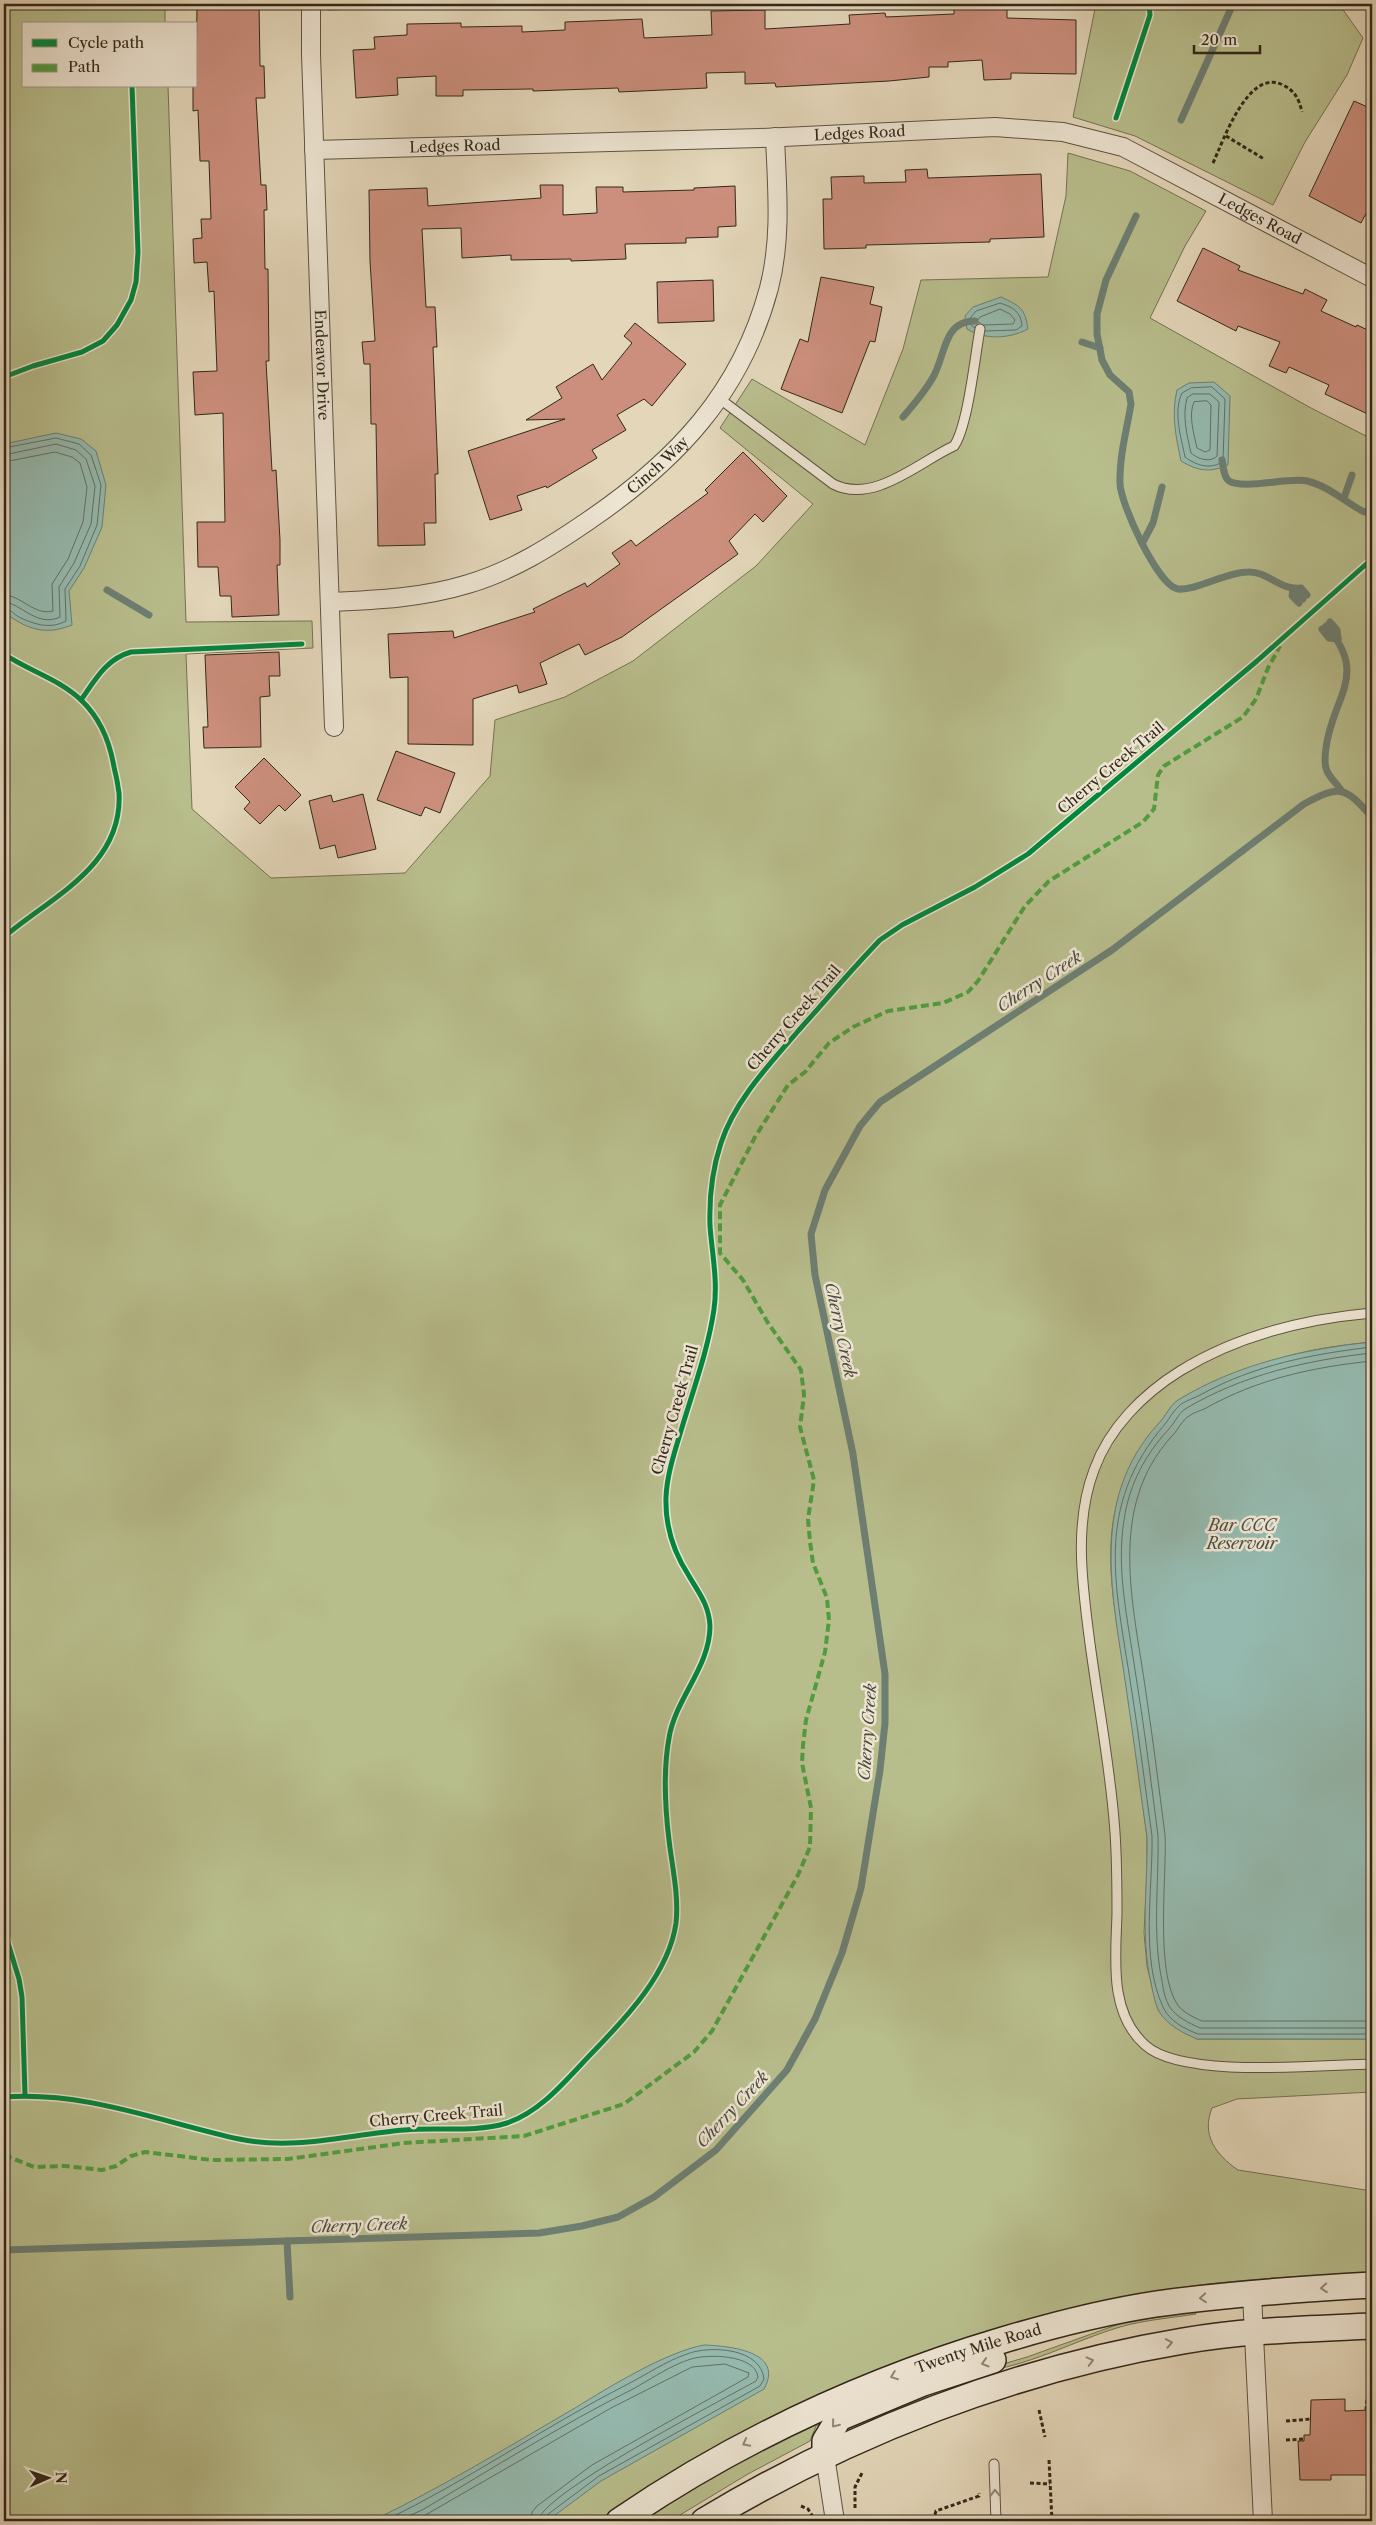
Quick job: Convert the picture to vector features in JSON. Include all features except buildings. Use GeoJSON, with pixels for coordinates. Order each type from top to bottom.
{"type":"FeatureCollection","features":[{"type":"Feature","properties":{"kind":"main road","name":"Twenty Mile Road"},"geometry":{"type":"LineString","coordinates":[[619,2521],[717,2459],[812,2411],[935,2361],[1038,2329],[1155,2304],[1252,2294],[1372,2285]]}},
{"type":"Feature","properties":{"kind":"main road"},"geometry":{"type":"LineString","coordinates":[[704,2521],[779,2478],[825,2456],[918,2415],[995,2388],[1121,2353],[1185,2340],[1254,2333],[1372,2326]]}},
{"type":"Feature","properties":{"kind":"main road"},"geometry":{"type":"LineString","coordinates":[[825,2456],[825,2441],[839,2418],[924,2383],[1019,2353],[1038,2329]]}},
{"type":"Feature","properties":{"kind":"street","name":"Endeavor Drive"},"geometry":{"type":"LineString","coordinates":[[311,4],[314,150],[334,727]]}},
{"type":"Feature","properties":{"kind":"street","name":"Ledges Road"},"geometry":{"type":"LineString","coordinates":[[314,150],[775,137],[995,127],[1081,135],[1123,147],[1372,278]]}},
{"type":"Feature","properties":{"kind":"street","name":"Cinch Way"},"geometry":{"type":"LineString","coordinates":[[330,602],[385,600],[423,595],[488,578],[527,560],[586,523],[641,482],[686,441],[720,399],[737,371],[751,342],[769,288],[778,231],[775,137]]}},
{"type":"Feature","properties":{"kind":"street"},"geometry":{"type":"LineString","coordinates":[[1252,2294],[1262,2521]]}},
{"type":"Feature","properties":{"kind":"street"},"geometry":{"type":"LineString","coordinates":[[825,2456],[835,2521]]}},
{"type":"Feature","properties":{"kind":"lane"},"geometry":{"type":"LineString","coordinates":[[720,399],[834,484],[849,489],[874,486],[893,480],[954,446],[958,441],[963,424],[980,329]]}},
{"type":"Feature","properties":{"kind":"lane"},"geometry":{"type":"LineString","coordinates":[[1372,1313],[1321,1319],[1248,1338],[1209,1354],[1157,1386],[1114,1432],[1094,1468],[1085,1501],[1082,1550],[1086,1611],[1114,1818],[1117,1983],[1119,1996],[1132,2030],[1144,2044],[1158,2054],[1194,2063],[1239,2067],[1372,2064]]}},
{"type":"Feature","properties":{"kind":"lane"},"geometry":{"type":"LineString","coordinates":[[994,2464],[996,2521]]}},
{"type":"Feature","properties":{"kind":"path"},"geometry":{"type":"LineString","coordinates":[[1116,118],[1150,15],[1149,4]]}},
{"type":"Feature","properties":{"kind":"path"},"geometry":{"type":"LineString","coordinates":[[1213,163],[1243,100],[1260,86],[1279,83],[1288,87],[1297,96],[1302,112]]}},
{"type":"Feature","properties":{"kind":"path"},"geometry":{"type":"LineString","coordinates":[[1226,136],[1264,159]]}},
{"type":"Feature","properties":{"kind":"path"},"geometry":{"type":"LineString","coordinates":[[81,700],[105,666],[112,660],[131,652],[302,644]]}},
{"type":"Feature","properties":{"kind":"path"},"geometry":{"type":"LineString","coordinates":[[74,695],[87,707]]}},
{"type":"Feature","properties":{"kind":"path"},"geometry":{"type":"LineString","coordinates":[[1366,2410],[1367,2399],[1372,2391]]}},
{"type":"Feature","properties":{"kind":"path"},"geometry":{"type":"LineString","coordinates":[[1038,2410],[1045,2437]]}},
{"type":"Feature","properties":{"kind":"path"},"geometry":{"type":"LineString","coordinates":[[1286,2421],[1311,2419]]}},
{"type":"Feature","properties":{"kind":"path"},"geometry":{"type":"LineString","coordinates":[[1286,2440],[1304,2439]]}},
{"type":"Feature","properties":{"kind":"path"},"geometry":{"type":"LineString","coordinates":[[1049,2460],[1052,2521]]}},
{"type":"Feature","properties":{"kind":"path"},"geometry":{"type":"LineString","coordinates":[[855,2512],[855,2487],[862,2473]]}},
{"type":"Feature","properties":{"kind":"path"},"geometry":{"type":"LineString","coordinates":[[1030,2483],[1050,2484]]}},
{"type":"Feature","properties":{"kind":"path"},"geometry":{"type":"LineString","coordinates":[[933,2521],[936,2511],[979,2496],[978,2488]]}},
{"type":"Feature","properties":{"kind":"path"},"geometry":{"type":"LineString","coordinates":[[801,2506],[808,2509],[814,2521]]}},
{"type":"Feature","properties":{"kind":"green space"},"geometry":{"type":"Polygon","coordinates":[[[4,4],[165,4],[165,22],[22,22],[22,88],[168,88],[186,622],[312,621],[313,648],[186,654],[192,809],[271,878],[405,873],[490,776],[495,720],[565,697],[633,661],[756,566],[813,504],[720,428],[752,379],[865,445],[903,349],[921,280],[1048,277],[1066,196],[1068,153],[1130,171],[1206,211],[1185,246],[1150,318],[1311,408],[1372,439],[1372,1342],[1327,1348],[1267,1362],[1185,1396],[1175,1403],[1138,1453],[1123,1484],[1114,1515],[1111,1546],[1111,1578],[1147,1837],[1144,1933],[1147,1966],[1158,2010],[1197,2039],[1372,2039],[1372,2092],[1237,2099],[1212,2108],[1208,2127],[1217,2151],[1238,2170],[1372,2191],[1372,2272],[1246,2280],[1170,2289],[1093,2304],[1017,2322],[943,2345],[870,2372],[730,2439],[663,2478],[598,2521],[5,2521],[4,4]]]}},
{"type":"Feature","properties":{"kind":"green space"},"geometry":{"type":"Polygon","coordinates":[[[328,4],[505,4],[328,10],[328,4]]]}},
{"type":"Feature","properties":{"kind":"green space"},"geometry":{"type":"Polygon","coordinates":[[[1096,4],[1339,4],[1363,38],[1347,75],[1305,142],[1273,205],[1135,136],[1073,117],[1096,4]]]}},
{"type":"Feature","properties":{"kind":"green space"},"geometry":{"type":"Polygon","coordinates":[[[1195,2311],[1196,2314],[1120,2327],[1031,2360],[976,2372],[1027,2357],[1122,2323],[1195,2311]]]}},
{"type":"Feature","properties":{"kind":"green space"},"geometry":{"type":"Polygon","coordinates":[[[825,2419],[825,2421],[816,2426],[810,2441],[748,2474],[670,2521],[642,2521],[721,2472],[825,2419]]]}},
{"type":"Feature","properties":{"kind":"water"},"geometry":{"type":"Polygon","coordinates":[[[1001,297],[1013,303],[1023,312],[1028,329],[1013,335],[997,337],[981,335],[967,329],[965,316],[973,307],[1001,297]]]}},
{"type":"Feature","properties":{"kind":"water"},"geometry":{"type":"Polygon","coordinates":[[[1214,382],[1230,396],[1228,465],[1204,470],[1181,461],[1175,426],[1175,399],[1177,390],[1189,383],[1214,382]]]}},
{"type":"Feature","properties":{"kind":"water"},"geometry":{"type":"Polygon","coordinates":[[[56,433],[81,439],[96,451],[106,485],[102,527],[84,568],[69,591],[72,625],[53,630],[44,630],[20,623],[4,612],[4,444],[56,433]]]}},
{"type":"Feature","properties":{"kind":"water","name":"Bar CCC Reservoir"},"geometry":{"type":"Polygon","coordinates":[[[1372,1342],[1372,2039],[1197,2039],[1172,2025],[1160,2013],[1154,1998],[1148,1965],[1145,1928],[1147,1837],[1112,1588],[1111,1552],[1114,1518],[1122,1485],[1136,1453],[1170,1408],[1175,1402],[1200,1387],[1272,1360],[1321,1349],[1372,1342]]]}},
{"type":"Feature","properties":{"kind":"water"},"geometry":{"type":"Polygon","coordinates":[[[704,2345],[740,2349],[761,2359],[767,2366],[768,2376],[764,2389],[601,2481],[547,2521],[372,2521],[475,2466],[638,2371],[655,2362],[704,2345]]]}},
{"type":"Feature","properties":{"kind":"waterway"},"geometry":{"type":"LineString","coordinates":[[1181,120],[1233,4]]}},
{"type":"Feature","properties":{"kind":"waterway"},"geometry":{"type":"LineString","coordinates":[[1136,216],[1106,280],[1097,314],[1097,334],[1102,360],[1110,375],[1129,392],[1131,404],[1122,453],[1120,483],[1126,508],[1133,525],[1160,574],[1178,589],[1185,589],[1230,575],[1248,572],[1262,575],[1287,587],[1301,588],[1307,595]]}},
{"type":"Feature","properties":{"kind":"waterway"},"geometry":{"type":"LineString","coordinates":[[903,417],[932,379],[946,342],[956,327],[975,321]]}},
{"type":"Feature","properties":{"kind":"waterway"},"geometry":{"type":"LineString","coordinates":[[1082,342],[1100,348]]}},
{"type":"Feature","properties":{"kind":"waterway"},"geometry":{"type":"LineString","coordinates":[[1222,460],[1224,472],[1229,481],[1245,484],[1307,481],[1330,490],[1364,512],[1370,511]]}},
{"type":"Feature","properties":{"kind":"waterway"},"geometry":{"type":"LineString","coordinates":[[1344,498],[1352,475]]}},
{"type":"Feature","properties":{"kind":"waterway"},"geometry":{"type":"LineString","coordinates":[[1143,542],[1153,523],[1162,487]]}},
{"type":"Feature","properties":{"kind":"waterway"},"geometry":{"type":"LineString","coordinates":[[1293,589],[1292,596],[1299,603]]}},
{"type":"Feature","properties":{"kind":"waterway"},"geometry":{"type":"LineString","coordinates":[[1293,589],[1303,599]]}},
{"type":"Feature","properties":{"kind":"waterway"},"geometry":{"type":"LineString","coordinates":[[107,590],[149,615]]}},
{"type":"Feature","properties":{"kind":"waterway"},"geometry":{"type":"LineString","coordinates":[[1330,622],[1337,630],[1338,639]]}},
{"type":"Feature","properties":{"kind":"waterway"},"geometry":{"type":"LineString","coordinates":[[1326,626],[1339,643],[1345,659],[1347,673],[1345,686],[1330,730],[1325,757],[1327,771],[1341,790]]}},
{"type":"Feature","properties":{"kind":"waterway"},"geometry":{"type":"LineString","coordinates":[[1322,629],[1329,638],[1338,639]]}},
{"type":"Feature","properties":{"kind":"waterway","name":"Cherry Creek"},"geometry":{"type":"LineString","coordinates":[[4,2250],[539,2233],[582,2226],[618,2217],[654,2197],[716,2150],[787,2070],[815,2019],[842,1953],[861,1888],[880,1770],[885,1723],[885,1674],[853,1454],[815,1275],[811,1234],[825,1190],[860,1126],[880,1102],[1112,950],[1304,804],[1326,793],[1342,792],[1348,794],[1372,817]]}},
{"type":"Feature","properties":{"kind":"waterway"},"geometry":{"type":"LineString","coordinates":[[287,2241],[290,2297]]}},
{"type":"Feature","properties":{"kind":"marked path"},"geometry":{"type":"LineString","coordinates":[[4,2155],[34,2167],[65,2166],[102,2170],[116,2166],[131,2156],[145,2152],[212,2160],[288,2159],[404,2143],[524,2136],[624,2104],[694,2052],[712,2031],[798,1875],[810,1847],[811,1808],[802,1763],[803,1745],[806,1720],[825,1652],[829,1620],[827,1598],[813,1563],[810,1542],[808,1519],[814,1480],[800,1427],[804,1395],[801,1370],[768,1323],[743,1280],[720,1253],[720,1205],[755,1137],[788,1085],[805,1072],[829,1043],[853,1027],[888,1011],[943,1003],[968,992],[978,981],[1025,906],[1049,881],[1143,822],[1154,809],[1158,775],[1164,766],[1243,717],[1256,699],[1268,668],[1280,646]]}},
{"type":"Feature","properties":{"kind":"cycle path"},"geometry":{"type":"LineString","coordinates":[[1116,118],[1150,15],[1149,4]]}},
{"type":"Feature","properties":{"kind":"cycle path"},"geometry":{"type":"LineString","coordinates":[[4,377],[33,366],[82,352],[103,341],[117,325],[131,300],[136,282],[138,252],[132,88]]}},
{"type":"Feature","properties":{"kind":"cycle path","name":"Cherry Creek Trail"},"geometry":{"type":"LineString","coordinates":[[4,2097],[34,2096],[94,2103],[239,2139],[260,2142],[302,2142],[418,2129],[482,2128],[507,2123],[519,2118],[542,2103],[563,2084],[632,2010],[665,1959],[672,1942],[676,1923],[676,1892],[666,1802],[665,1776],[667,1751],[672,1724],[699,1669],[708,1641],[710,1626],[708,1612],[703,1600],[675,1548],[667,1518],[666,1497],[671,1465],[704,1356],[714,1309],[715,1288],[710,1205],[715,1163],[727,1127],[744,1097],[765,1069],[880,940],[902,925],[975,887],[1028,854],[1257,661],[1372,559]]}},
{"type":"Feature","properties":{"kind":"cycle path"},"geometry":{"type":"LineString","coordinates":[[81,700],[96,678],[108,665],[122,655],[131,652],[302,644]]}},
{"type":"Feature","properties":{"kind":"cycle path"},"geometry":{"type":"LineString","coordinates":[[4,654],[63,686],[88,707],[99,723],[107,740],[119,793],[117,819],[109,841],[97,860],[62,893],[4,937]]}},
{"type":"Feature","properties":{"kind":"cycle path"},"geometry":{"type":"LineString","coordinates":[[4,1930],[19,1979],[22,1997],[25,2095]]}}]}
